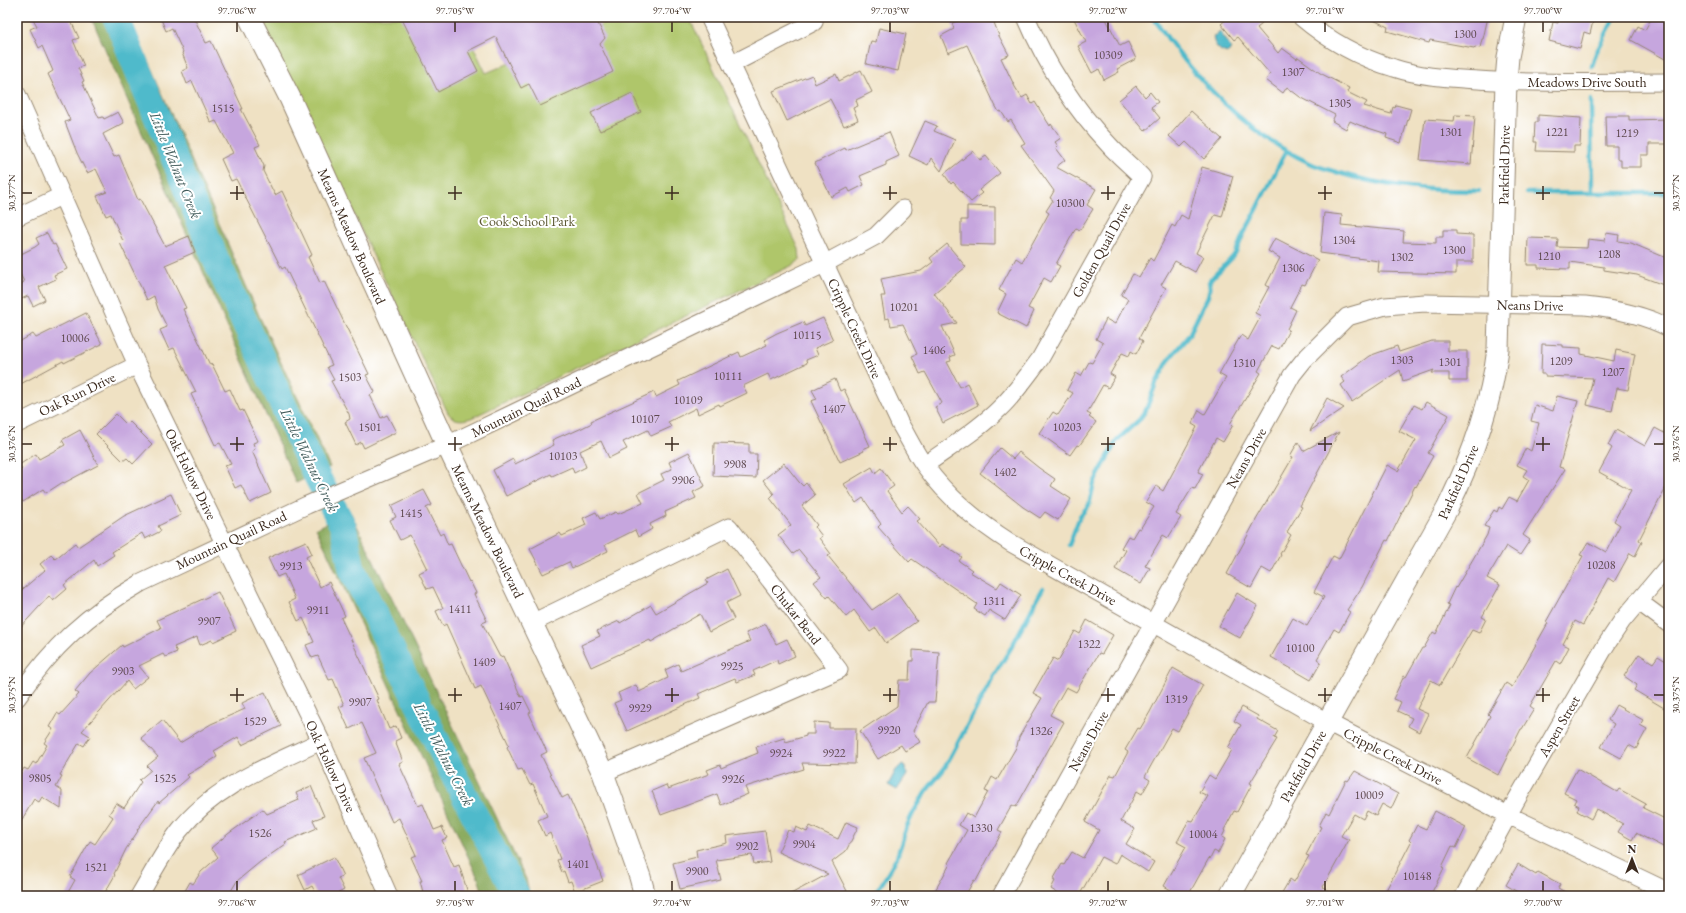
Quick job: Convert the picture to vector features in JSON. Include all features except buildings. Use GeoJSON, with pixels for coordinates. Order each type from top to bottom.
{"type":"FeatureCollection","features":[{"type":"Feature","properties":{"kind":"street","name":"Mearns Meadow Boulevard"},"geometry":{"type":"LineString","coordinates":[[249,17],[290,98],[447,445],[603,773],[638,870],[645,896]]}},
{"type":"Feature","properties":{"kind":"street","name":"Cripple Creek Drive"},"geometry":{"type":"LineString","coordinates":[[709,17],[900,424],[925,466],[950,496],[979,522],[1011,543],[1327,722],[1508,815],[1669,892]]}},
{"type":"Feature","properties":{"kind":"street","name":"Golden Quail Drive"},"geometry":{"type":"LineString","coordinates":[[925,466],[994,414],[1020,386],[1040,358],[1142,177],[1109,146],[1085,118],[1064,88],[1044,55],[1026,17]]}},
{"type":"Feature","properties":{"kind":"street","name":"Meadows Drive South"},"geometry":{"type":"LineString","coordinates":[[1301,17],[1330,39],[1368,59],[1394,69],[1438,77],[1506,81],[1669,82]]}},
{"type":"Feature","properties":{"kind":"street","name":"Parkfield Drive"},"geometry":{"type":"LineString","coordinates":[[1230,896],[1447,509],[1469,461],[1490,400],[1498,350],[1506,81],[1508,57],[1516,17]]}},
{"type":"Feature","properties":{"kind":"street"},"geometry":{"type":"LineString","coordinates":[[732,64],[814,22]]}},
{"type":"Feature","properties":{"kind":"street","name":"Oak Hollow Drive"},"geometry":{"type":"LineString","coordinates":[[17,94],[137,365],[321,741],[389,896]]}},
{"type":"Feature","properties":{"kind":"street"},"geometry":{"type":"LineString","coordinates":[[17,217],[61,196]]}},
{"type":"Feature","properties":{"kind":"street","name":"Mountain Quail Road"},"geometry":{"type":"LineString","coordinates":[[17,698],[51,652],[94,613],[141,583],[306,505],[447,445],[824,264],[876,236],[903,209]]}},
{"type":"Feature","properties":{"kind":"street","name":"Neans Drive"},"geometry":{"type":"LineString","coordinates":[[1001,896],[1292,375],[1304,360],[1348,317],[1385,306],[1412,304],[1585,306],[1610,309],[1634,315],[1669,328]]}},
{"type":"Feature","properties":{"kind":"street","name":"Oak Run Drive"},"geometry":{"type":"LineString","coordinates":[[17,424],[137,365]]}},
{"type":"Feature","properties":{"kind":"street","name":"Chukar Bend"},"geometry":{"type":"LineString","coordinates":[[532,623],[729,527],[840,670],[603,773]]}},
{"type":"Feature","properties":{"kind":"street","name":"Aspen Street"},"geometry":{"type":"LineString","coordinates":[[1464,896],[1508,815],[1606,645],[1638,601],[1669,565]]}},
{"type":"Feature","properties":{"kind":"street"},"geometry":{"type":"LineString","coordinates":[[1638,601],[1669,624]]}},
{"type":"Feature","properties":{"kind":"street"},"geometry":{"type":"LineString","coordinates":[[139,896],[179,831],[208,802],[239,781],[321,741]]}},
{"type":"Feature","properties":{"kind":"green space"},"geometry":{"type":"Polygon","coordinates":[[[91,17],[129,17],[261,320],[330,467],[296,483],[91,17]]]}},
{"type":"Feature","properties":{"kind":"green space","name":"Cook School Park"},"geometry":{"type":"Polygon","coordinates":[[[260,17],[459,17],[486,73],[620,17],[689,17],[799,249],[800,260],[791,266],[471,418],[461,420],[453,418],[448,413],[260,17]]]}},
{"type":"Feature","properties":{"kind":"green space"},"geometry":{"type":"Polygon","coordinates":[[[351,513],[526,879],[530,896],[484,896],[478,878],[316,528],[351,513]]]}},
{"type":"Feature","properties":{"kind":"water"},"geometry":{"type":"Polygon","coordinates":[[[1220,31],[1231,48],[1228,53],[1220,50],[1214,43],[1213,37],[1220,31]]]}},
{"type":"Feature","properties":{"kind":"water"},"geometry":{"type":"Polygon","coordinates":[[[902,764],[906,766],[907,775],[897,790],[888,785],[896,770],[902,764]]]}},
{"type":"Feature","properties":{"kind":"waterway","name":"Little Walnut Creek"},"geometry":{"type":"LineString","coordinates":[[116,17],[216,260],[309,461],[343,526],[352,569],[449,766],[517,896]]}},
{"type":"Feature","properties":{"kind":"waterway"},"geometry":{"type":"LineString","coordinates":[[1153,17],[1168,39],[1202,81],[1242,119],[1286,151],[1316,166],[1389,185],[1425,189],[1479,191]]}},
{"type":"Feature","properties":{"kind":"waterway"},"geometry":{"type":"LineString","coordinates":[[1592,66],[1596,53],[1615,17]]}},
{"type":"Feature","properties":{"kind":"waterway"},"geometry":{"type":"LineString","coordinates":[[1591,100],[1592,192]]}},
{"type":"Feature","properties":{"kind":"waterway"},"geometry":{"type":"LineString","coordinates":[[1069,545],[1080,516],[1089,505],[1094,483],[1117,440],[1139,420],[1146,410],[1156,383],[1170,358],[1189,335],[1208,296],[1210,288],[1209,282],[1236,252],[1286,151]]}},
{"type":"Feature","properties":{"kind":"waterway"},"geometry":{"type":"LineString","coordinates":[[1527,193],[1669,193]]}},
{"type":"Feature","properties":{"kind":"waterway"},"geometry":{"type":"LineString","coordinates":[[871,896],[881,885],[890,870],[897,857],[913,813],[927,790],[944,769],[1043,588]]}}]}
